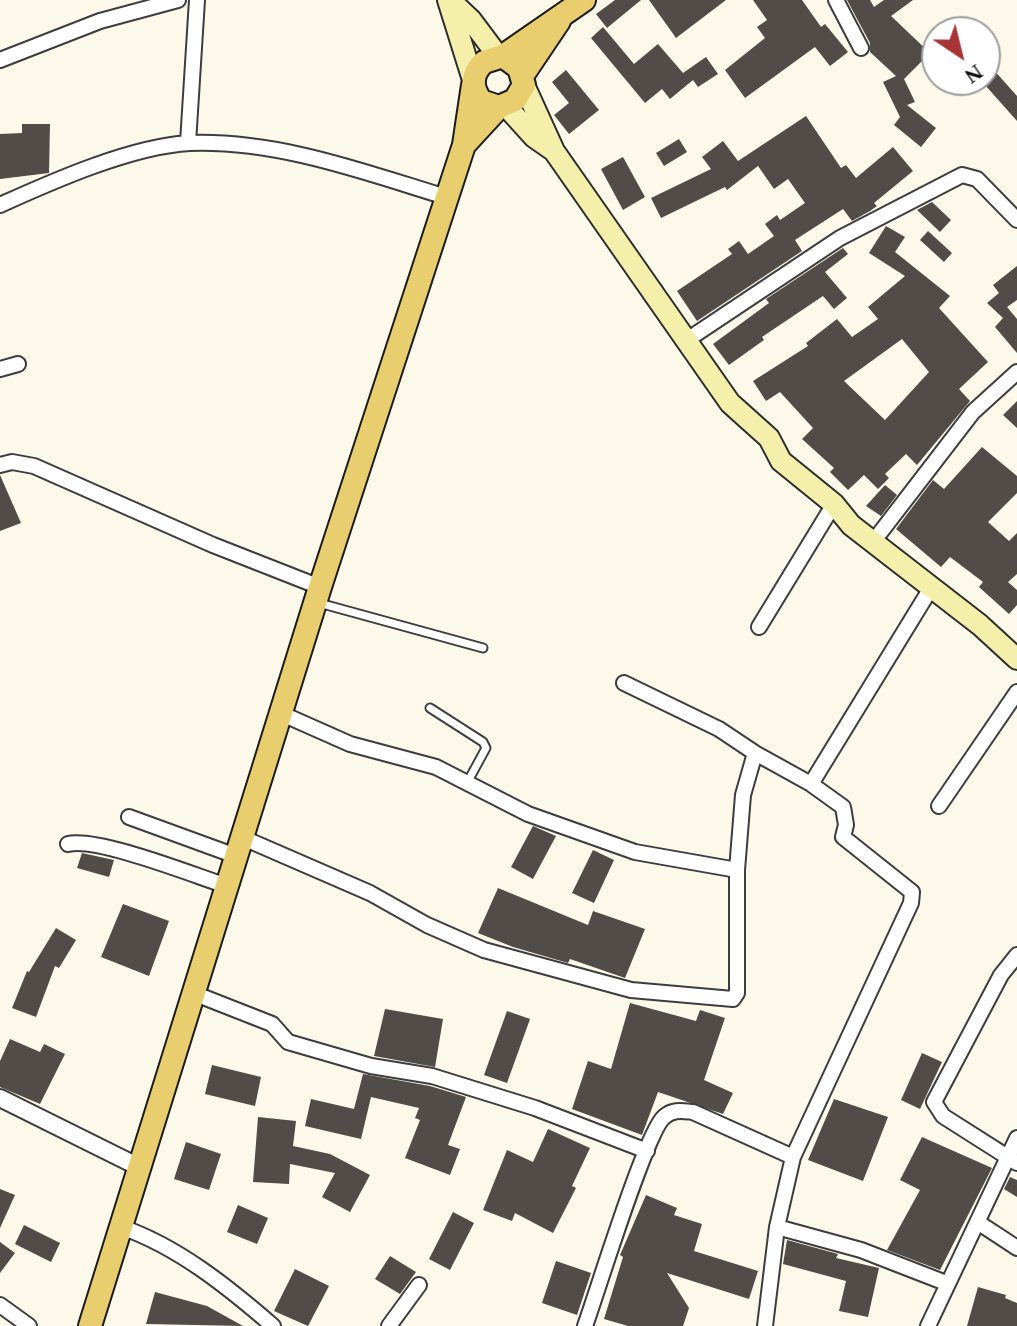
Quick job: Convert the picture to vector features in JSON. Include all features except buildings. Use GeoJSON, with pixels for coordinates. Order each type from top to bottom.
{"type":"FeatureCollection","features":[{"type":"Feature","properties":{"kind":"main road"},"geometry":{"type":"LineString","coordinates":[[449,0],[471,20],[500,56],[513,62],[554,151],[730,403],[769,438],[781,461],[834,504],[851,525],[980,625],[1017,659]]}},
{"type":"Feature","properties":{"kind":"main road"},"geometry":{"type":"LineString","coordinates":[[449,0],[481,101],[502,106],[534,137],[554,151]]}},
{"type":"Feature","properties":{"kind":"main road"},"geometry":{"type":"LineString","coordinates":[[90,1326],[317,594],[464,145],[463,131],[473,83],[484,62],[500,56],[559,20],[584,0]]}},
{"type":"Feature","properties":{"kind":"main road"},"geometry":{"type":"LineString","coordinates":[[464,145],[502,106],[515,100],[559,20]]}},
{"type":"Feature","properties":{"kind":"street"},"geometry":{"type":"LineString","coordinates":[[0,60],[100,21],[178,0]]}},
{"type":"Feature","properties":{"kind":"street"},"geometry":{"type":"LineString","coordinates":[[188,143],[197,0]]}},
{"type":"Feature","properties":{"kind":"street"},"geometry":{"type":"LineString","coordinates":[[836,0],[861,48]]}},
{"type":"Feature","properties":{"kind":"street"},"geometry":{"type":"LineString","coordinates":[[0,205],[120,158],[188,143],[230,144],[338,163],[446,197]]}},
{"type":"Feature","properties":{"kind":"street"},"geometry":{"type":"LineString","coordinates":[[687,340],[840,238],[962,175],[977,179],[1017,220]]}},
{"type":"Feature","properties":{"kind":"street"},"geometry":{"type":"LineString","coordinates":[[0,369],[18,364]]}},
{"type":"Feature","properties":{"kind":"street"},"geometry":{"type":"LineString","coordinates":[[873,542],[973,412],[1017,372]]}},
{"type":"Feature","properties":{"kind":"street"},"geometry":{"type":"LineString","coordinates":[[0,465],[34,466],[317,594]]}},
{"type":"Feature","properties":{"kind":"street"},"geometry":{"type":"LineString","coordinates":[[759,627],[834,504]]}},
{"type":"Feature","properties":{"kind":"street"},"geometry":{"type":"LineString","coordinates":[[811,784],[931,588]]}},
{"type":"Feature","properties":{"kind":"street"},"geometry":{"type":"LineString","coordinates":[[624,683],[719,729],[811,784],[843,807],[846,825],[843,837],[912,892],[911,903],[793,1157],[777,1227],[765,1326]]}},
{"type":"Feature","properties":{"kind":"street"},"geometry":{"type":"LineString","coordinates":[[939,806],[1017,692]]}},
{"type":"Feature","properties":{"kind":"street"},"geometry":{"type":"LineString","coordinates":[[280,713],[350,744],[436,767],[528,814],[635,852],[737,870]]}},
{"type":"Feature","properties":{"kind":"street"},"geometry":{"type":"LineString","coordinates":[[129,817],[239,847],[370,893],[427,925],[484,950],[631,990],[721,1001],[733,999],[737,993],[737,870],[743,795],[755,753]]}},
{"type":"Feature","properties":{"kind":"street"},"geometry":{"type":"LineString","coordinates":[[68,844],[79,842],[102,846],[227,886]]}},
{"type":"Feature","properties":{"kind":"street"},"geometry":{"type":"LineString","coordinates":[[1011,1159],[943,1116],[934,1102],[1001,975],[1017,955]]}},
{"type":"Feature","properties":{"kind":"street"},"geometry":{"type":"LineString","coordinates":[[193,993],[272,1024],[288,1042],[371,1066],[432,1076],[535,1108],[647,1151]]}},
{"type":"Feature","properties":{"kind":"street"},"geometry":{"type":"LineString","coordinates":[[0,1098],[139,1167]]}},
{"type":"Feature","properties":{"kind":"street"},"geometry":{"type":"LineString","coordinates":[[585,1326],[647,1151],[662,1118],[676,1110],[693,1112],[793,1157]]}},
{"type":"Feature","properties":{"kind":"street"},"geometry":{"type":"LineString","coordinates":[[928,1326],[946,1283],[1011,1159],[1017,1138]]}},
{"type":"Feature","properties":{"kind":"street"},"geometry":{"type":"LineString","coordinates":[[979,1223],[1017,1248]]}},
{"type":"Feature","properties":{"kind":"street"},"geometry":{"type":"LineString","coordinates":[[121,1227],[152,1238],[206,1274],[273,1326]]}},
{"type":"Feature","properties":{"kind":"street"},"geometry":{"type":"LineString","coordinates":[[777,1227],[861,1250],[946,1283]]}},
{"type":"Feature","properties":{"kind":"street"},"geometry":{"type":"LineString","coordinates":[[389,1326],[419,1285]]}},
{"type":"Feature","properties":{"kind":"street"},"geometry":{"type":"LineString","coordinates":[[0,1305],[29,1326]]}},
{"type":"Feature","properties":{"kind":"lane"},"geometry":{"type":"LineString","coordinates":[[317,594],[483,648]]}},
{"type":"Feature","properties":{"kind":"lane"},"geometry":{"type":"LineString","coordinates":[[430,708],[483,742],[486,748],[467,783]]}}]}
